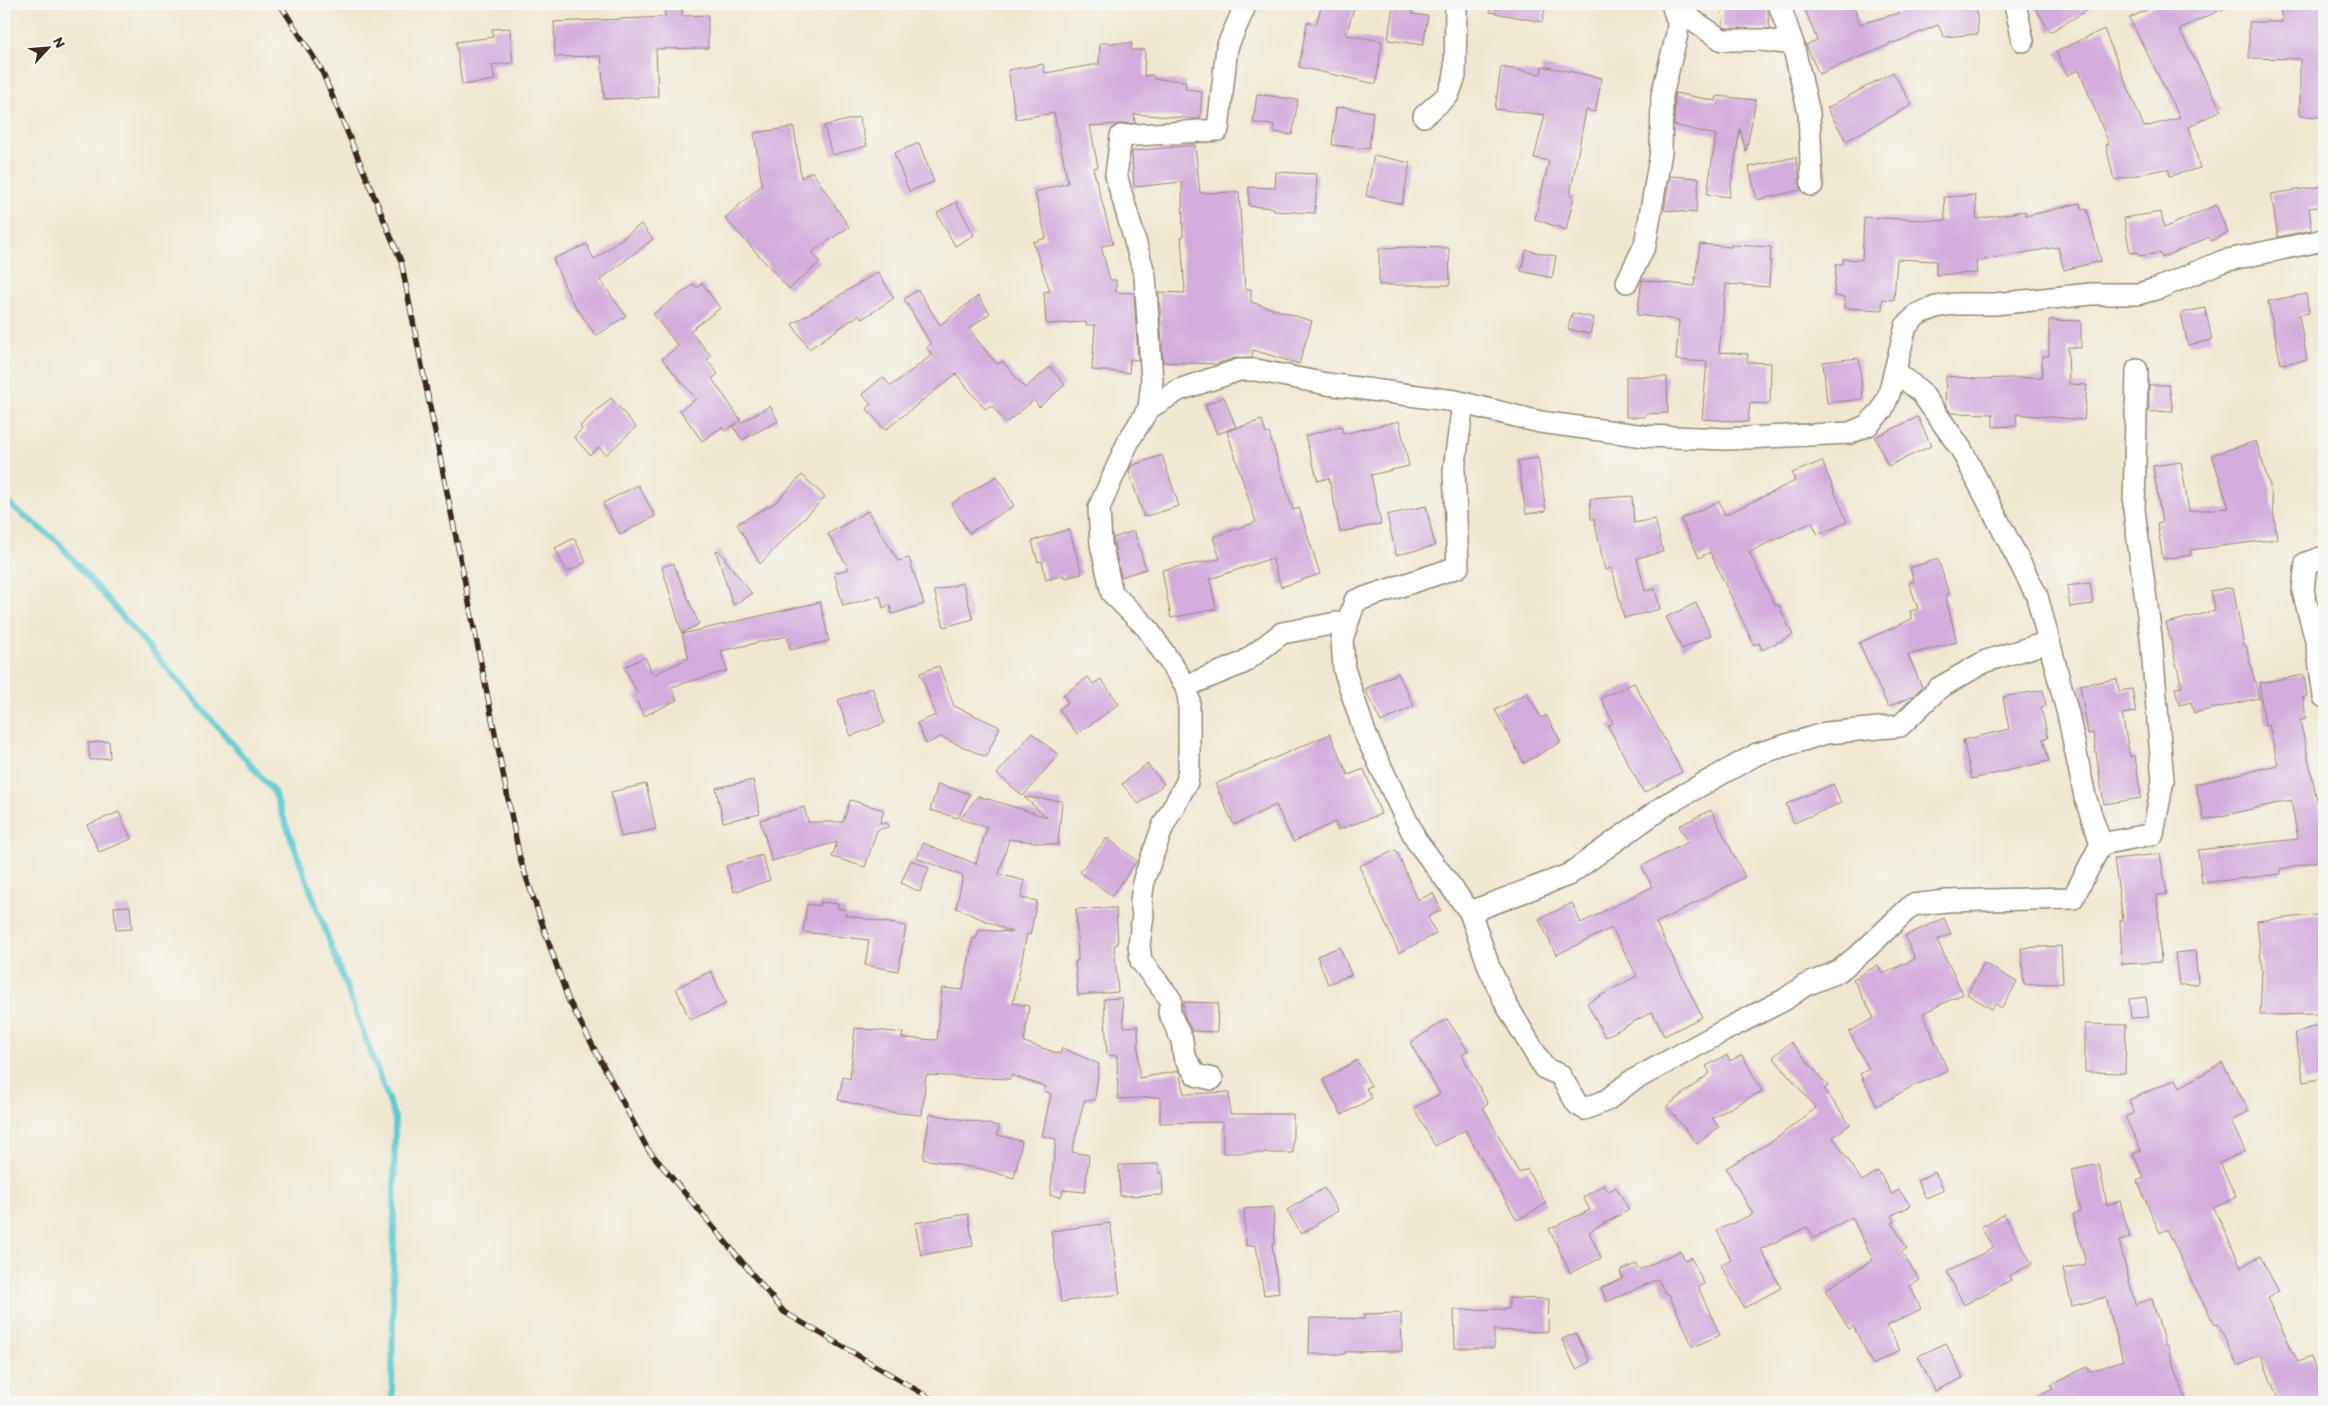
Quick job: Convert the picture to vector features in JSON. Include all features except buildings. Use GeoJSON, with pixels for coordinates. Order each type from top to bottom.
{"type":"FeatureCollection","features":[{"type":"Feature","properties":{"kind":"street"},"geometry":{"type":"LineString","coordinates":[[1212,1079],[1196,1075],[1184,1056],[1182,1040],[1170,1012],[1171,1000],[1141,961],[1139,945],[1143,915],[1141,901],[1144,879],[1164,826],[1187,782],[1190,768],[1189,700],[1186,686],[1147,628],[1112,594],[1101,544],[1099,508],[1108,483],[1129,440],[1149,408],[1152,381],[1144,276],[1116,175],[1121,136],[1218,130],[1227,47],[1246,4]]}},
{"type":"Feature","properties":{"kind":"street"},"geometry":{"type":"LineString","coordinates":[[1424,116],[1448,95],[1455,76],[1456,4]]}},
{"type":"Feature","properties":{"kind":"street"},"geometry":{"type":"LineString","coordinates":[[1779,4],[1792,44],[1809,113],[1812,185]]}},
{"type":"Feature","properties":{"kind":"street"},"geometry":{"type":"LineString","coordinates":[[2015,4],[2023,41]]}},
{"type":"Feature","properties":{"kind":"street"},"geometry":{"type":"LineString","coordinates":[[1673,6],[1722,40],[1761,40],[1792,44]]}},
{"type":"Feature","properties":{"kind":"street"},"geometry":{"type":"LineString","coordinates":[[1627,282],[1645,245],[1661,152],[1662,96],[1678,23],[1673,6]]}},
{"type":"Feature","properties":{"kind":"street"},"geometry":{"type":"LineString","coordinates":[[1149,408],[1179,390],[1223,374],[1247,370],[1327,384],[1463,403],[1540,422],[1646,436],[1726,439],[1824,436],[1850,433],[1868,425],[1882,410],[1895,371],[1906,326],[1918,314],[1936,307],[1954,304],[1995,304],[2092,294],[2138,294],[2159,288],[2223,260],[2324,240]]}},
{"type":"Feature","properties":{"kind":"street"},"geometry":{"type":"LineString","coordinates":[[2101,844],[2153,834],[2163,780],[2151,637],[2134,510],[2137,370]]}},
{"type":"Feature","properties":{"kind":"street"},"geometry":{"type":"LineString","coordinates":[[1463,403],[1454,470],[1458,566],[1355,601],[1342,639],[1344,669],[1366,736],[1416,840],[1470,912],[1489,967],[1506,1004],[1544,1068],[1560,1075],[1577,1104],[1585,1108],[1607,1100],[1630,1082],[1784,1000],[1804,986],[1839,971],[1867,948],[1912,905],[1947,901],[2073,898],[2101,844],[2085,797],[2068,714],[2037,596],[1961,449],[1921,392],[1895,371]]}},
{"type":"Feature","properties":{"kind":"street"},"geometry":{"type":"LineString","coordinates":[[1152,381],[1179,390]]}},
{"type":"Feature","properties":{"kind":"street"},"geometry":{"type":"LineString","coordinates":[[2324,558],[2306,563],[2303,591],[2317,644],[2324,697]]}},
{"type":"Feature","properties":{"kind":"street"},"geometry":{"type":"LineString","coordinates":[[1186,686],[1243,664],[1282,633],[1348,621]]}},
{"type":"Feature","properties":{"kind":"street"},"geometry":{"type":"LineString","coordinates":[[1470,912],[1568,875],[1666,804],[1757,754],[1826,733],[1900,726],[1939,688],[1986,661],[2049,642]]}},
{"type":"Feature","properties":{"kind":"waterway"},"geometry":{"type":"LineString","coordinates":[[4,500],[58,542],[274,792],[395,1118],[392,1402]]}},
{"type":"Feature","properties":{"kind":"railway"},"geometry":{"type":"LineString","coordinates":[[280,4],[321,69],[401,261],[520,859],[568,999],[647,1148],[784,1312],[937,1402]]}}]}
